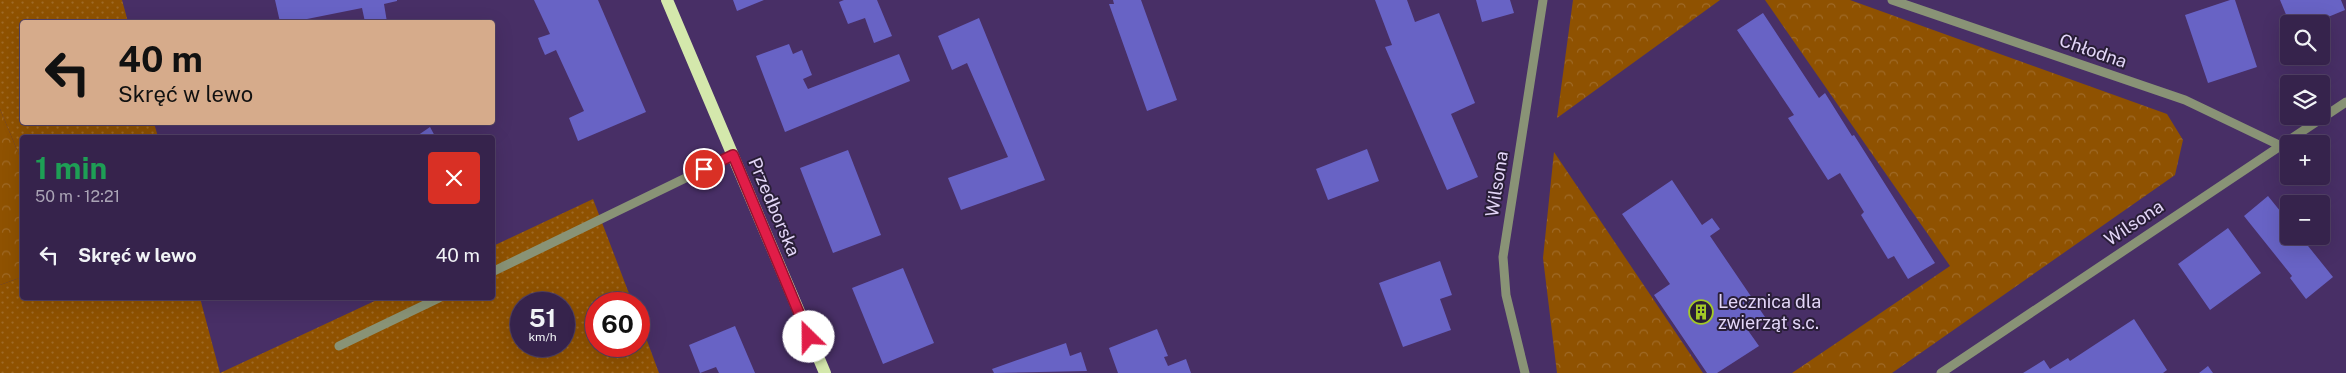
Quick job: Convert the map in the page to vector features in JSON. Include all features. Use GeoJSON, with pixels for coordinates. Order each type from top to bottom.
{"type":"FeatureCollection","features":[{"type":"Feature","properties":{"kind":"main road","name":"Przedborska"},"geometry":{"type":"LineString","coordinates":[[667,0],[824,373]]}},
{"type":"Feature","properties":{"kind":"street","name":"Wilsona"},"geometry":{"type":"LineString","coordinates":[[1524,373],[1506,296],[1504,257],[1543,0]]}},
{"type":"Feature","properties":{"kind":"street","name":"Chłodna"},"geometry":{"type":"LineString","coordinates":[[1892,0],[2185,100],[2279,145]]}},
{"type":"Feature","properties":{"kind":"street","name":"Wilsona"},"geometry":{"type":"LineString","coordinates":[[1941,373],[2279,145],[2346,102]]}},
{"type":"Feature","properties":{"kind":"street"},"geometry":{"type":"LineString","coordinates":[[495,271],[733,155]]}},
{"type":"Feature","properties":{"kind":"street"},"geometry":{"type":"LineString","coordinates":[[339,346],[435,300]]}},
{"type":"Feature","properties":{"kind":"green space"},"geometry":{"type":"Polygon","coordinates":[[[0,0],[122,0],[127,20],[20,20],[20,125],[155,125],[157,135],[20,135],[20,157],[0,109],[0,0]]]}},
{"type":"Feature","properties":{"kind":"green space"},"geometry":{"type":"Polygon","coordinates":[[[1573,0],[1720,0],[1557,118],[1573,0]]]}},
{"type":"Feature","properties":{"kind":"green space"},"geometry":{"type":"Polygon","coordinates":[[[1765,0],[1850,0],[2167,114],[2183,140],[2175,175],[1892,373],[1792,373],[1950,266],[1765,0]]]}},
{"type":"Feature","properties":{"kind":"green space"},"geometry":{"type":"Polygon","coordinates":[[[0,109],[20,157],[20,278],[0,285],[0,109]]]}},
{"type":"Feature","properties":{"kind":"green space"},"geometry":{"type":"Polygon","coordinates":[[[1554,152],[1703,373],[1557,373],[1543,258],[1554,152]]]}},
{"type":"Feature","properties":{"kind":"green space"},"geometry":{"type":"Polygon","coordinates":[[[593,199],[628,292],[585,292],[585,357],[650,357],[650,349],[659,373],[220,373],[377,300],[495,300],[495,245],[593,199]]]}},
{"type":"Feature","properties":{"kind":"green space"},"geometry":{"type":"Polygon","coordinates":[[[20,278],[20,300],[201,300],[220,373],[0,373],[0,285],[20,278]]]}},
{"type":"Feature","properties":{"kind":"building"},"geometry":{"type":"Polygon","coordinates":[[[275,0],[397,0],[384,4],[387,20],[365,20],[362,8],[302,20],[280,20],[275,0]]]}},
{"type":"Feature","properties":{"kind":"building"},"geometry":{"type":"Polygon","coordinates":[[[534,0],[598,0],[646,112],[578,141],[569,118],[584,111],[556,50],[545,55],[538,38],[550,34],[534,0]]]}},
{"type":"Feature","properties":{"kind":"building"},"geometry":{"type":"Polygon","coordinates":[[[733,0],[764,0],[737,11],[733,0]]]}},
{"type":"Feature","properties":{"kind":"building"},"geometry":{"type":"Polygon","coordinates":[[[844,0],[877,0],[892,36],[874,43],[865,18],[848,24],[839,2],[844,0]]]}},
{"type":"Feature","properties":{"kind":"building"},"geometry":{"type":"Polygon","coordinates":[[[1113,0],[1141,0],[1177,100],[1147,111],[1109,4],[1114,4],[1113,0]]]}},
{"type":"Feature","properties":{"kind":"building"},"geometry":{"type":"Polygon","coordinates":[[[1375,0],[1407,0],[1415,22],[1439,13],[1475,103],[1451,114],[1478,177],[1447,190],[1385,47],[1392,45],[1375,0]]]}},
{"type":"Feature","properties":{"kind":"building"},"geometry":{"type":"Polygon","coordinates":[[[1476,0],[1510,0],[1514,13],[1482,22],[1476,0]]]}},
{"type":"Feature","properties":{"kind":"building"},"geometry":{"type":"Polygon","coordinates":[[[2235,0],[2257,67],[2208,83],[2185,15],[2235,0]]]}},
{"type":"Feature","properties":{"kind":"building"},"geometry":{"type":"Polygon","coordinates":[[[2280,0],[2341,0],[2345,10],[2330,16],[2286,15],[2280,0]]]}},
{"type":"Feature","properties":{"kind":"building"},"geometry":{"type":"Polygon","coordinates":[[[1763,13],[1819,98],[1825,93],[1852,136],[1854,135],[1935,263],[1908,279],[1894,256],[1888,259],[1861,215],[1864,212],[1840,173],[1828,180],[1788,118],[1794,115],[1737,30],[1763,13]]]}},
{"type":"Feature","properties":{"kind":"building"},"geometry":{"type":"Polygon","coordinates":[[[979,18],[1045,180],[961,210],[948,178],[1008,157],[967,63],[952,70],[938,36],[979,18]]]}},
{"type":"Feature","properties":{"kind":"building"},"geometry":{"type":"Polygon","coordinates":[[[789,44],[793,54],[802,50],[812,75],[803,79],[808,89],[899,54],[910,81],[785,132],[756,56],[789,44]]]}},
{"type":"Feature","properties":{"kind":"building"},"geometry":{"type":"Polygon","coordinates":[[[430,127],[434,135],[418,135],[430,127]]]}},
{"type":"Feature","properties":{"kind":"building"},"geometry":{"type":"Polygon","coordinates":[[[1367,149],[1379,181],[1328,200],[1316,169],[1367,149]]]}},
{"type":"Feature","properties":{"kind":"building"},"geometry":{"type":"Polygon","coordinates":[[[848,150],[881,235],[833,253],[800,168],[848,150]]]}},
{"type":"Feature","properties":{"kind":"building"},"geometry":{"type":"Polygon","coordinates":[[[1672,180],[1702,225],[1712,218],[1720,229],[1710,236],[1765,317],[1747,329],[1759,346],[1717,373],[1707,373],[1654,295],[1670,284],[1622,214],[1672,180]]]}},
{"type":"Feature","properties":{"kind":"building"},"geometry":{"type":"Polygon","coordinates":[[[2268,196],[2280,211],[2280,245],[2307,245],[2333,277],[2306,299],[2290,278],[2292,276],[2244,216],[2268,196]]]}},
{"type":"Feature","properties":{"kind":"building"},"geometry":{"type":"Polygon","coordinates":[[[2228,228],[2261,273],[2210,310],[2178,264],[2228,228]]]}},
{"type":"Feature","properties":{"kind":"building"},"geometry":{"type":"Polygon","coordinates":[[[1440,261],[1452,295],[1440,299],[1451,330],[1403,347],[1379,283],[1440,261]]]}},
{"type":"Feature","properties":{"kind":"building"},"geometry":{"type":"Polygon","coordinates":[[[903,268],[934,343],[883,364],[852,288],[903,268]]]}},
{"type":"Feature","properties":{"kind":"building"},"geometry":{"type":"Polygon","coordinates":[[[2134,319],[2167,370],[2163,373],[2023,373],[2044,360],[2050,369],[2068,358],[2070,361],[2134,319]]]}},
{"type":"Feature","properties":{"kind":"building"},"geometry":{"type":"Polygon","coordinates":[[[735,326],[755,373],[719,373],[716,367],[700,373],[689,345],[735,326]]]}},
{"type":"Feature","properties":{"kind":"building"},"geometry":{"type":"Polygon","coordinates":[[[1157,329],[1168,356],[1164,357],[1168,366],[1186,359],[1191,373],[1118,373],[1109,348],[1157,329]]]}},
{"type":"Feature","properties":{"kind":"building"},"geometry":{"type":"Polygon","coordinates":[[[1066,343],[1070,356],[1081,352],[1087,371],[994,373],[992,369],[1066,343]]]}},
{"type":"Feature","properties":{"kind":"building"},"geometry":{"type":"Polygon","coordinates":[[[2208,366],[2213,373],[2199,373],[2208,366]]]}},
{"type":"Feature","properties":{"kind":"place","name":"Lecznica dla zwierząt s.c."},"geometry":{"type":"Point","coordinates":[1701,312]}},
{"type":"Feature","properties":{"kind":"route"},"geometry":{"type":"LineString","coordinates":[[704,169],[733,155],[809,337]]}}]}
